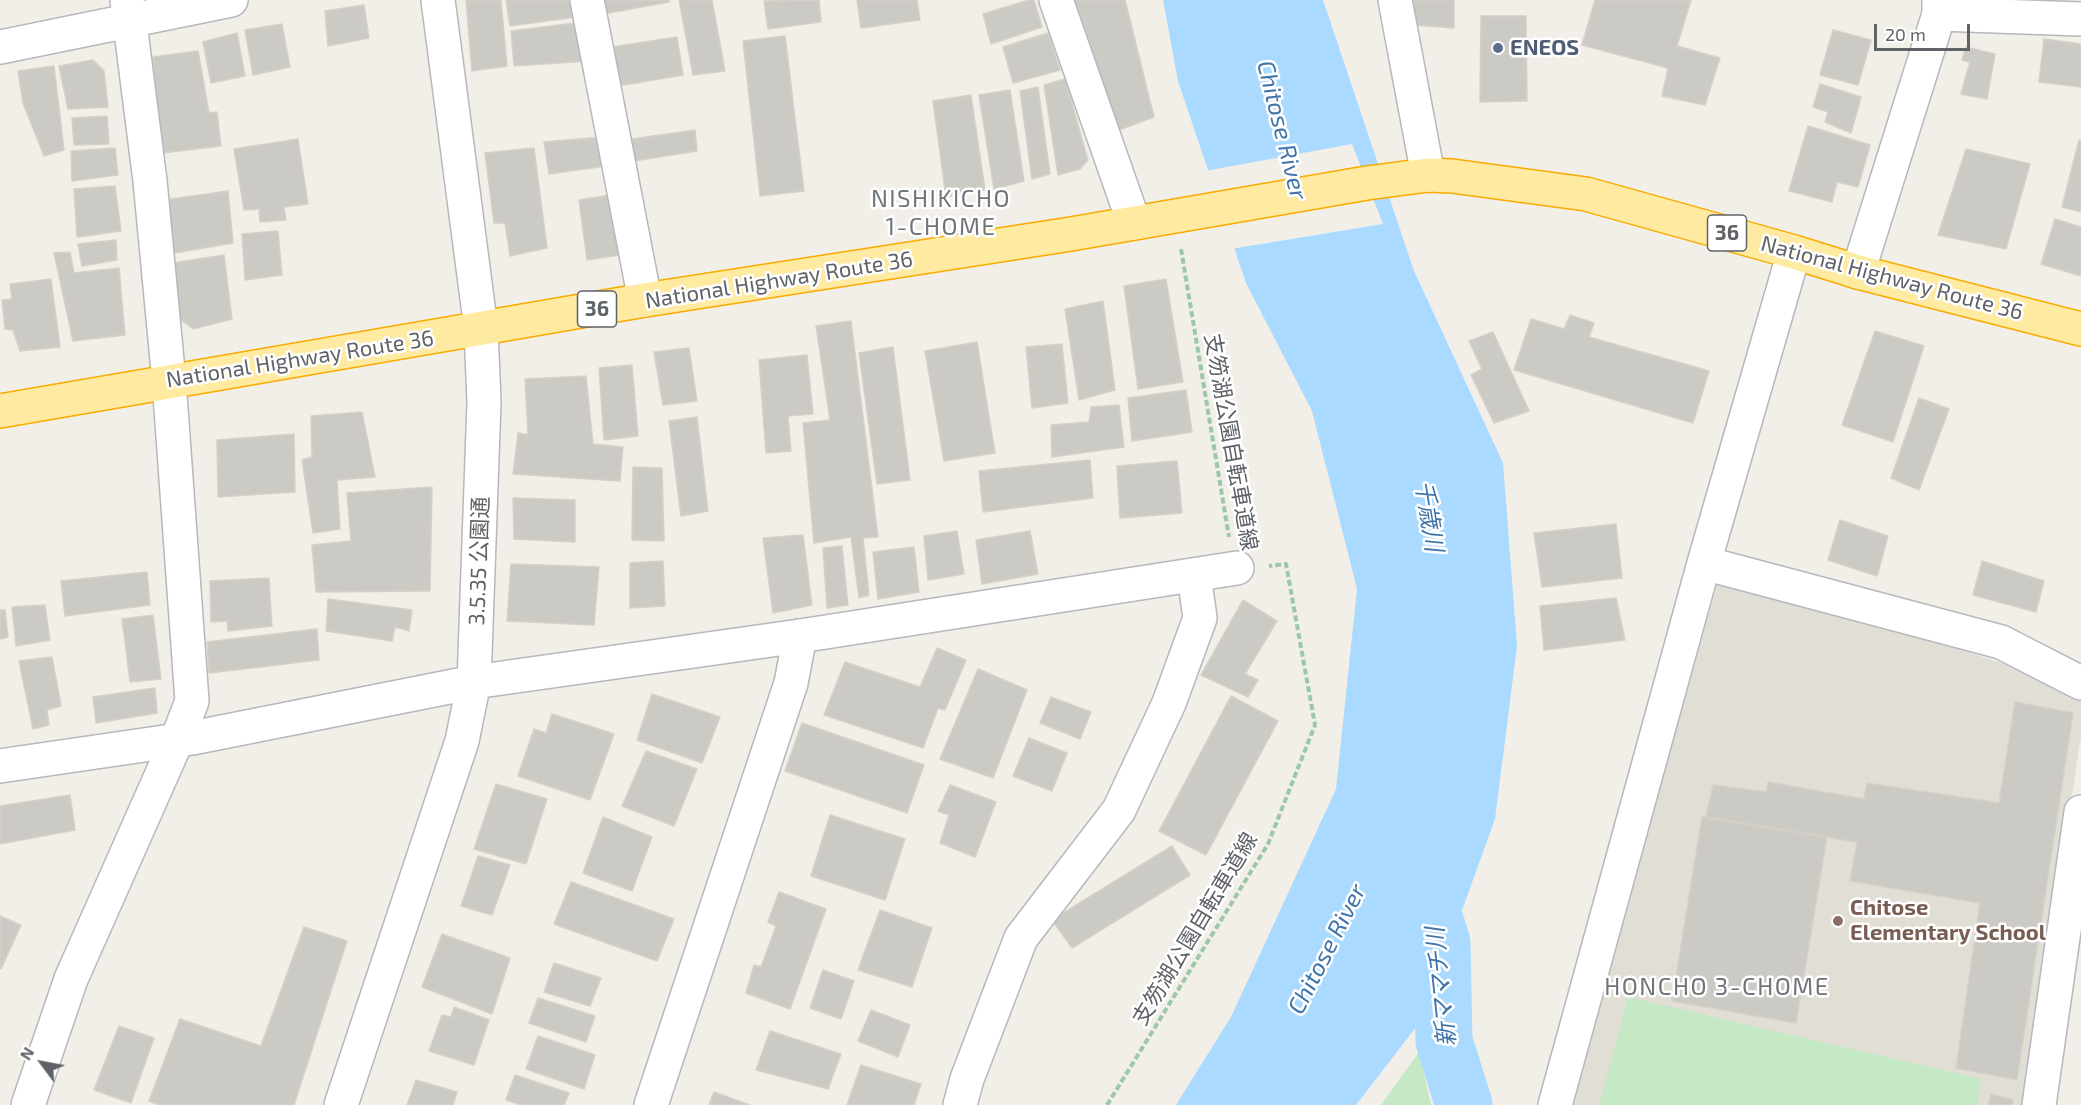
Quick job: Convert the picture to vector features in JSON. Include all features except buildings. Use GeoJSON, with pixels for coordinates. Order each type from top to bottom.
{"type":"FeatureCollection","features":[{"type":"Feature","properties":{"kind":"highway","name":"National Highway Route 36"},"geometry":{"type":"LineString","coordinates":[[0,411],[645,300],[1428,175],[1452,176],[1586,194],[1858,272],[2081,329]]}},
{"type":"Feature","properties":{"kind":"street"},"geometry":{"type":"LineString","coordinates":[[0,47],[128,10],[231,0]]}},
{"type":"Feature","properties":{"kind":"street","name":"3.5.35 公園通"},"geometry":{"type":"LineString","coordinates":[[341,1105],[462,741],[474,682],[484,402],[481,329],[438,0]]}},
{"type":"Feature","properties":{"kind":"street"},"geometry":{"type":"LineString","coordinates":[[587,0],[645,300]]}},
{"type":"Feature","properties":{"kind":"street"},"geometry":{"type":"LineString","coordinates":[[1056,0],[1134,223]]}},
{"type":"Feature","properties":{"kind":"street"},"geometry":{"type":"LineString","coordinates":[[1395,0],[1428,175]]}},
{"type":"Feature","properties":{"kind":"street"},"geometry":{"type":"LineString","coordinates":[[1858,272],[1939,7],[2081,19]]}},
{"type":"Feature","properties":{"kind":"street"},"geometry":{"type":"LineString","coordinates":[[28,1105],[71,979],[177,740],[192,701],[169,381],[150,181],[128,10]]}},
{"type":"Feature","properties":{"kind":"street"},"geometry":{"type":"LineString","coordinates":[[1555,1105],[1704,563],[1794,252]]}},
{"type":"Feature","properties":{"kind":"street"},"geometry":{"type":"LineString","coordinates":[[1704,563],[2001,642],[2081,684]]}},
{"type":"Feature","properties":{"kind":"street"},"geometry":{"type":"LineString","coordinates":[[0,766],[177,740],[474,682],[800,636],[1237,568]]}},
{"type":"Feature","properties":{"kind":"street"},"geometry":{"type":"LineString","coordinates":[[960,1105],[967,1079],[1021,938],[1119,810],[1169,703],[1200,618],[1194,575]]}},
{"type":"Feature","properties":{"kind":"street"},"geometry":{"type":"LineString","coordinates":[[651,1105],[791,683],[800,636]]}},
{"type":"Feature","properties":{"kind":"street"},"geometry":{"type":"LineString","coordinates":[[2039,1105],[2081,812]]}},
{"type":"Feature","properties":{"kind":"path","name":"支笏湖公園自転車道線"},"geometry":{"type":"LineString","coordinates":[[1107,1105],[1268,844],[1315,725],[1286,564],[1237,568],[1227,530],[1186,215]]}},
{"type":"Feature","properties":{"kind":"shaded area","name":"Chitose Elementary School"},"geometry":{"type":"Polygon","coordinates":[[[1717,585],[1941,644],[2034,673],[2081,698],[2081,736],[2025,1105],[1571,1105],[1717,585]]]}},
{"type":"Feature","properties":{"kind":"green space"},"geometry":{"type":"Polygon","coordinates":[[[1628,997],[1981,1079],[1977,1105],[1599,1105],[1628,997]]]}},
{"type":"Feature","properties":{"kind":"green space"},"geometry":{"type":"Polygon","coordinates":[[[1419,1052],[1431,1105],[1381,1105],[1419,1052]]]}},
{"type":"Feature","properties":{"kind":"water"},"geometry":{"type":"Polygon","coordinates":[[[1163,0],[1323,0],[1414,271],[1503,463],[1517,646],[1495,819],[1423,1018],[1356,1105],[1176,1105],[1231,1017],[1336,789],[1357,589],[1312,411],[1246,283],[1178,81],[1163,0]]]}},
{"type":"Feature","properties":{"kind":"pier"},"geometry":{"type":"Polygon","coordinates":[[[1352,144],[1383,224],[1231,249],[1205,171],[1352,144]]]}},
{"type":"Feature","properties":{"kind":"waterway","name":"新ママチ川"},"geometry":{"type":"LineString","coordinates":[[1426,890],[1442,943],[1444,1041],[1464,1105]]}},
{"type":"Feature","properties":{"kind":"place","name":"ENEOS"},"geometry":{"type":"Point","coordinates":[1498,48]}},
{"type":"Feature","properties":{"kind":"place","name":"Chitose Elementary School"},"geometry":{"type":"Point","coordinates":[1838,921]}},
{"type":"Feature","properties":{"kind":"district","name":"NISHIKICHO 1-CHOME"},"geometry":{"type":"Point","coordinates":[941,213]}},
{"type":"Feature","properties":{"kind":"district","name":"HONCHO 3-CHOME"},"geometry":{"type":"Point","coordinates":[1717,987]}},
{"type":"Feature","properties":{"kind":"water label","name":"Chitose River"},"geometry":{"type":"Point","coordinates":[1282,130]}},
{"type":"Feature","properties":{"kind":"water label","name":"千歳川"},"geometry":{"type":"Point","coordinates":[1429,516]}},
{"type":"Feature","properties":{"kind":"water label","name":"Chitose River"},"geometry":{"type":"Point","coordinates":[1327,949]}}]}
